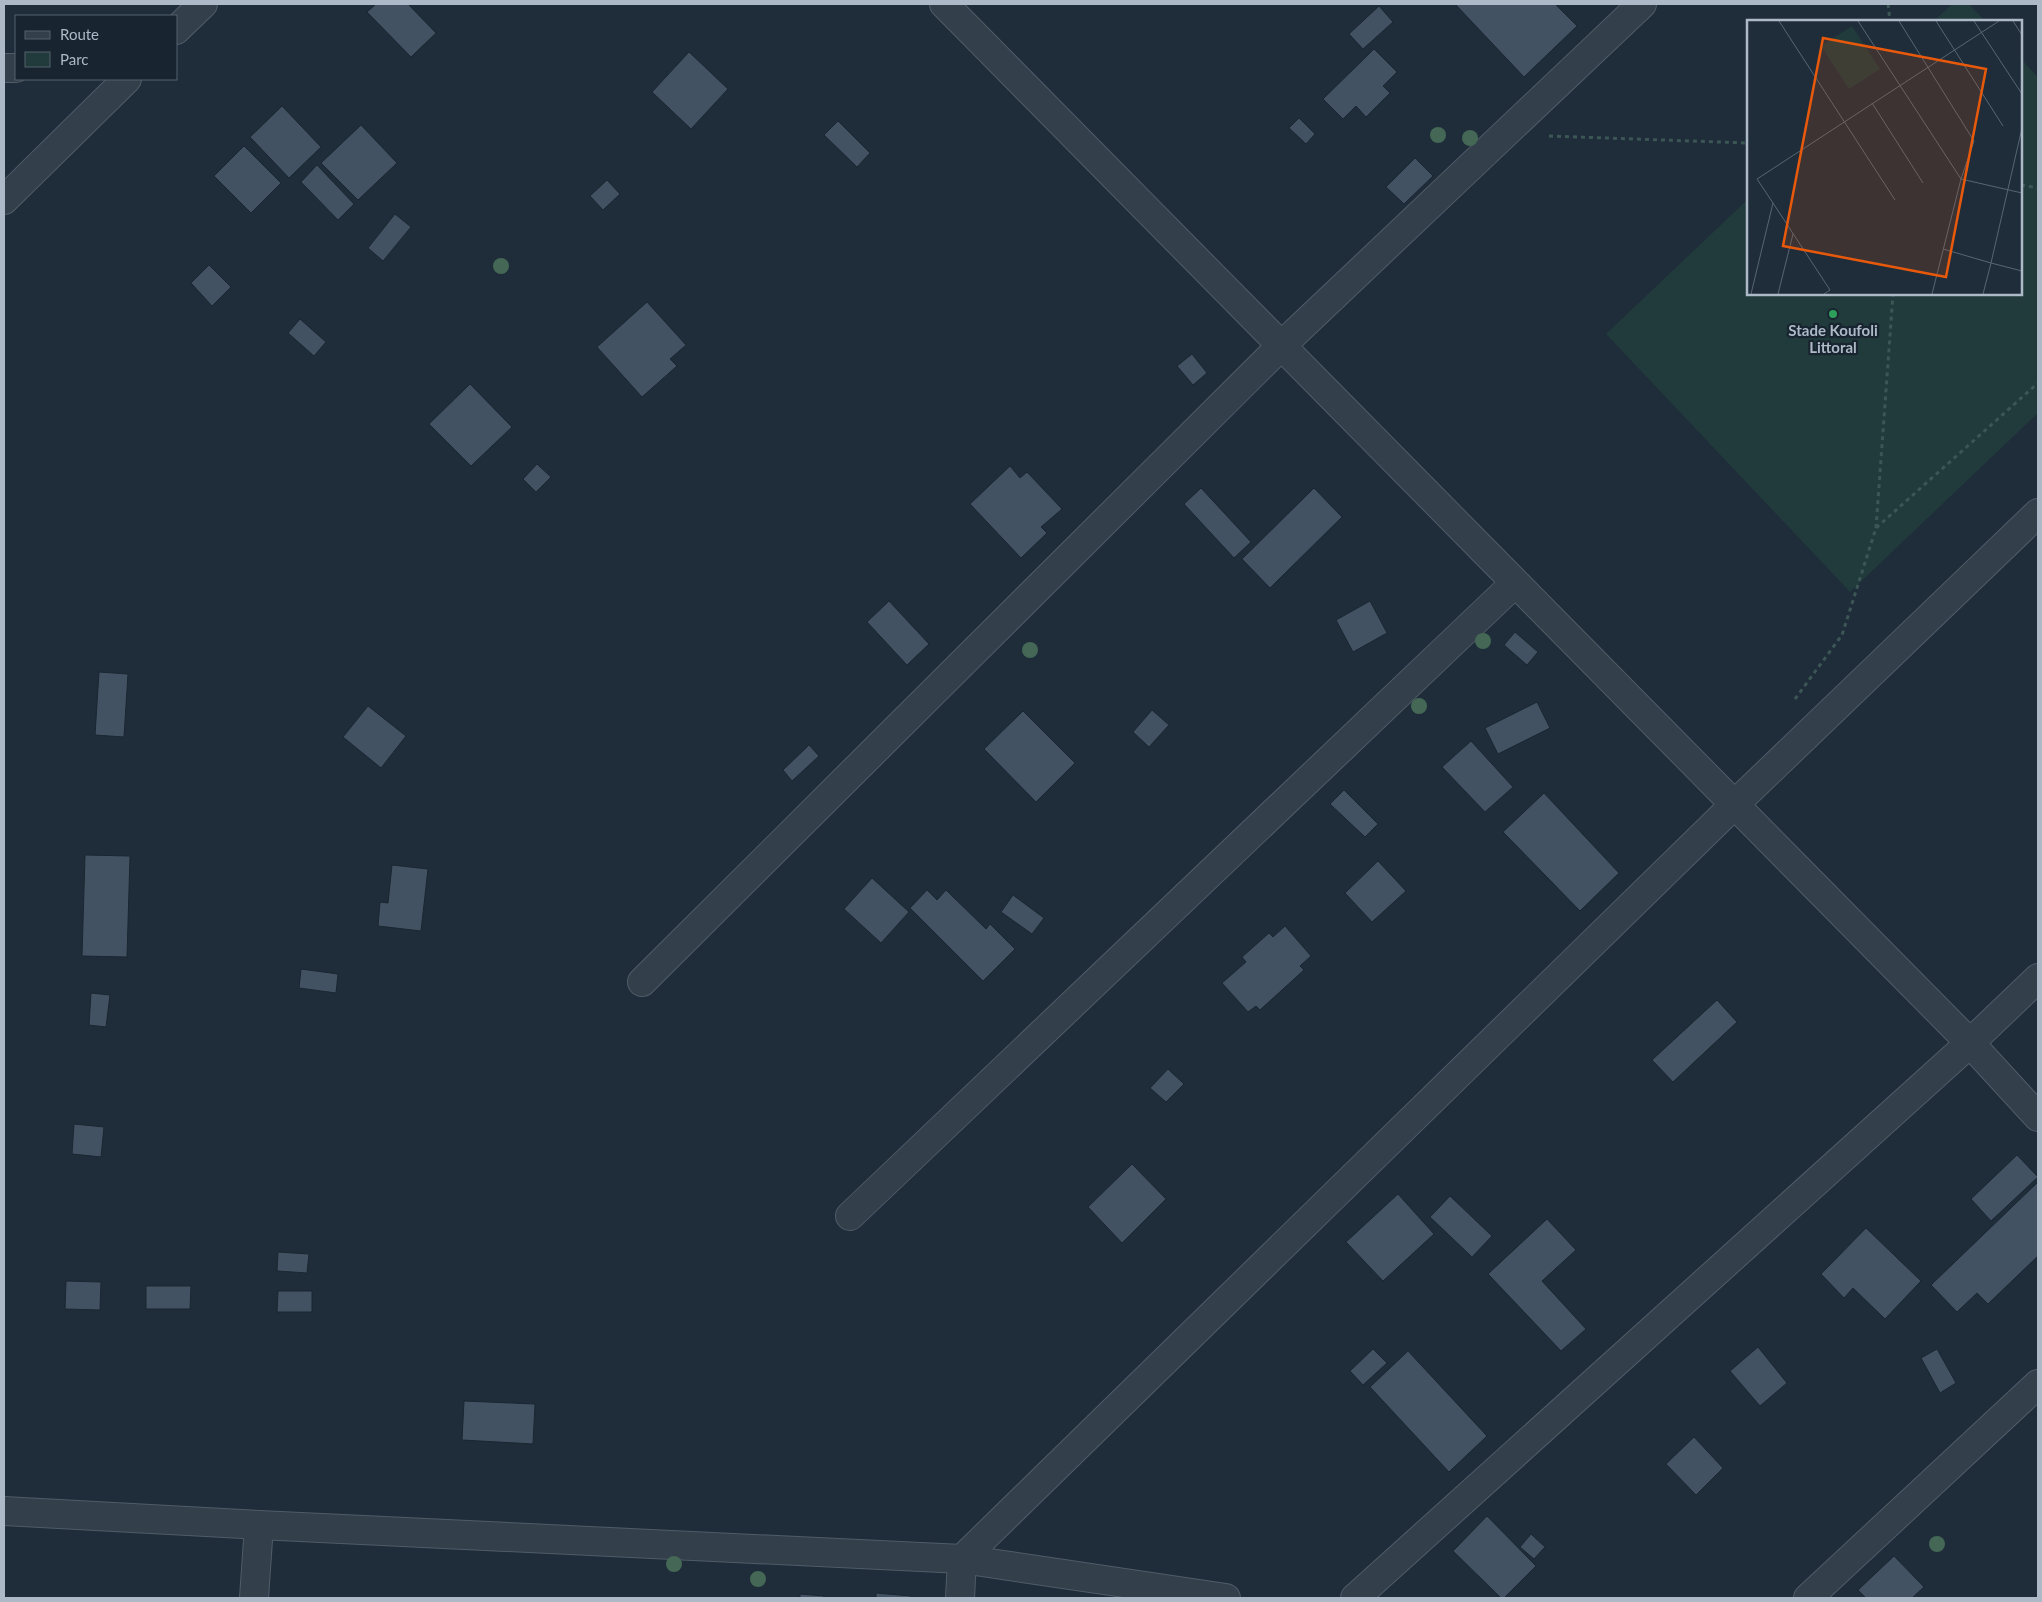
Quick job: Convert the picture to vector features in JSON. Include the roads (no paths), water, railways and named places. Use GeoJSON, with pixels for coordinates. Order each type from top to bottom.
{"type":"FeatureCollection","features":[{"type":"Feature","properties":{"kind":"street"},"geometry":{"type":"LineString","coordinates":[[178,28],[203,4]]}},
{"type":"Feature","properties":{"kind":"street"},"geometry":{"type":"LineString","coordinates":[[944,4],[1970,1043],[2038,1117]]}},
{"type":"Feature","properties":{"kind":"street"},"geometry":{"type":"LineString","coordinates":[[642,982],[1281,346],[1642,4]]}},
{"type":"Feature","properties":{"kind":"street"},"geometry":{"type":"LineString","coordinates":[[4,200],[126,80]]}},
{"type":"Feature","properties":{"kind":"street"},"geometry":{"type":"LineString","coordinates":[[960,1598],[962,1559],[1734,805],[2038,514]]}},
{"type":"Feature","properties":{"kind":"street"},"geometry":{"type":"LineString","coordinates":[[850,1216],[1515,583]]}},
{"type":"Feature","properties":{"kind":"street"},"geometry":{"type":"LineString","coordinates":[[1355,1598],[1970,1043],[2038,978]]}},
{"type":"Feature","properties":{"kind":"street"},"geometry":{"type":"LineString","coordinates":[[1808,1598],[2038,1384]]}},
{"type":"Feature","properties":{"kind":"street"},"geometry":{"type":"LineString","coordinates":[[4,1511],[962,1559],[1226,1598]]}},
{"type":"Feature","properties":{"kind":"street"},"geometry":{"type":"LineString","coordinates":[[254,1598],[259,1525]]}},
{"type":"Feature","properties":{"kind":"place","name":"Stade Koufoli Littoral"},"geometry":{"type":"Point","coordinates":[1833,314]}}]}
